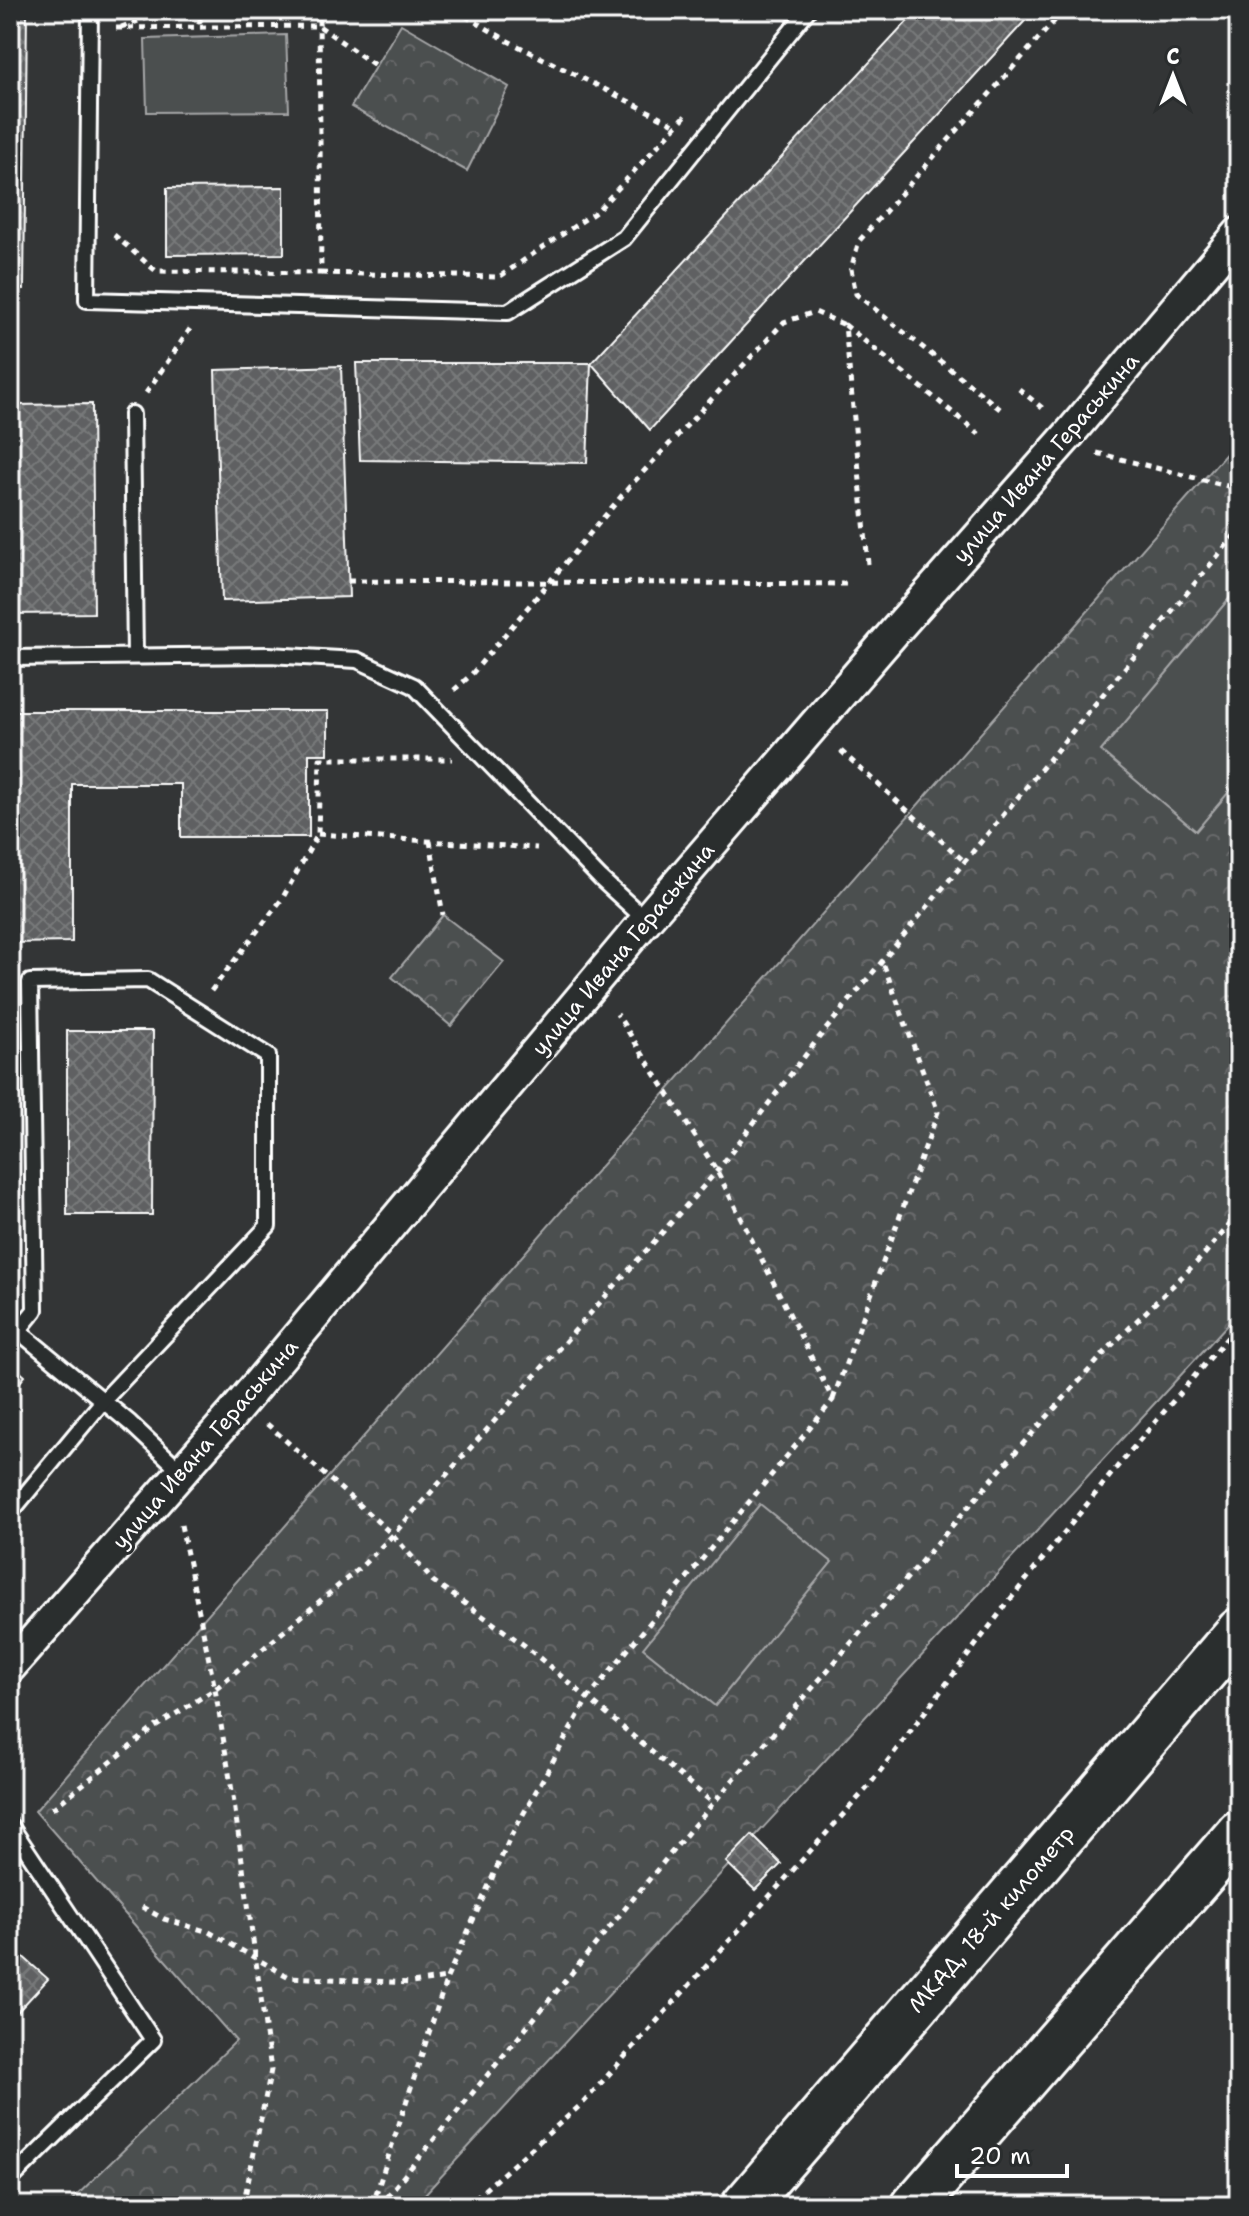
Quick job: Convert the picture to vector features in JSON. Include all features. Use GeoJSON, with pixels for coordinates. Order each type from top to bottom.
{"type":"FeatureCollection","features":[{"type":"Feature","properties":{"kind":"highway","name":"МКАД, 18-й километр"},"geometry":{"type":"LineString","coordinates":[[744,2206],[1239,1631]]}},
{"type":"Feature","properties":{"kind":"highway"},"geometry":{"type":"LineString","coordinates":[[914,2206],[1239,1833]]}},
{"type":"Feature","properties":{"kind":"street","name":"улица Ивана Гераськина"},"geometry":{"type":"LineString","coordinates":[[10,1667],[261,1380],[646,920],[1071,432],[1239,233]]}},
{"type":"Feature","properties":{"kind":"lane"},"geometry":{"type":"LineString","coordinates":[[90,10],[87,300],[508,312],[624,238],[808,10]]}},
{"type":"Feature","properties":{"kind":"lane"},"geometry":{"type":"LineString","coordinates":[[132,414],[135,656]]}},
{"type":"Feature","properties":{"kind":"lane"},"geometry":{"type":"LineString","coordinates":[[10,658],[269,655],[357,660],[414,686],[601,879],[646,920]]}},
{"type":"Feature","properties":{"kind":"lane"},"geometry":{"type":"LineString","coordinates":[[10,1513],[103,1401],[268,1226],[268,1056],[148,980],[30,982],[35,1310],[14,1327],[103,1401],[182,1472]]}},
{"type":"Feature","properties":{"kind":"lane"},"geometry":{"type":"LineString","coordinates":[[10,1825],[153,2040],[10,2180]]}},
{"type":"Feature","properties":{"kind":"path"},"geometry":{"type":"LineString","coordinates":[[116,28],[170,10]]}},
{"type":"Feature","properties":{"kind":"path"},"geometry":{"type":"LineString","coordinates":[[176,10],[199,22],[208,10]]}},
{"type":"Feature","properties":{"kind":"path"},"geometry":{"type":"LineString","coordinates":[[319,10],[321,273]]}},
{"type":"Feature","properties":{"kind":"path"},"geometry":{"type":"LineString","coordinates":[[455,10],[508,41],[676,125]]}},
{"type":"Feature","properties":{"kind":"path"},"geometry":{"type":"LineString","coordinates":[[756,10],[764,18],[771,10]]}},
{"type":"Feature","properties":{"kind":"path"},"geometry":{"type":"LineString","coordinates":[[1000,409],[856,294],[851,269],[859,241],[1064,10]]}},
{"type":"Feature","properties":{"kind":"path"},"geometry":{"type":"LineString","coordinates":[[116,19],[116,28]]}},
{"type":"Feature","properties":{"kind":"path"},"geometry":{"type":"LineString","coordinates":[[116,28],[319,26],[376,66]]}},
{"type":"Feature","properties":{"kind":"path"},"geometry":{"type":"LineString","coordinates":[[114,235],[156,271],[499,277],[597,211],[696,104]]}},
{"type":"Feature","properties":{"kind":"path"},"geometry":{"type":"LineString","coordinates":[[132,414],[228,272]]}},
{"type":"Feature","properties":{"kind":"path"},"geometry":{"type":"LineString","coordinates":[[435,707],[471,675],[630,486],[784,322],[815,312],[845,325],[979,434]]}},
{"type":"Feature","properties":{"kind":"path"},"geometry":{"type":"LineString","coordinates":[[845,325],[868,564]]}},
{"type":"Feature","properties":{"kind":"path"},"geometry":{"type":"LineString","coordinates":[[1019,389],[1099,454],[1239,489]]}},
{"type":"Feature","properties":{"kind":"path"},"geometry":{"type":"LineString","coordinates":[[52,1809],[155,1727],[215,1689],[363,1565],[393,1535],[717,1171],[882,960],[1239,530]]}},
{"type":"Feature","properties":{"kind":"path"},"geometry":{"type":"LineString","coordinates":[[348,581],[852,584]]}},
{"type":"Feature","properties":{"kind":"path"},"geometry":{"type":"LineString","coordinates":[[841,751],[964,861]]}},
{"type":"Feature","properties":{"kind":"path"},"geometry":{"type":"LineString","coordinates":[[211,991],[282,899],[318,834],[320,759],[460,759]]}},
{"type":"Feature","properties":{"kind":"path"},"geometry":{"type":"LineString","coordinates":[[318,834],[541,848],[531,837]]}},
{"type":"Feature","properties":{"kind":"path"},"geometry":{"type":"LineString","coordinates":[[430,841],[443,915]]}},
{"type":"Feature","properties":{"kind":"path"},"geometry":{"type":"LineString","coordinates":[[372,2206],[447,1978],[511,1836],[588,1698],[833,1400],[938,1112],[882,960]]}},
{"type":"Feature","properties":{"kind":"path"},"geometry":{"type":"LineString","coordinates":[[617,1014],[717,1171],[833,1400]]}},
{"type":"Feature","properties":{"kind":"path"},"geometry":{"type":"LineString","coordinates":[[379,2206],[713,1803],[1020,1447],[1110,1347],[1202,1257],[1239,1214]]}},
{"type":"Feature","properties":{"kind":"path"},"geometry":{"type":"LineString","coordinates":[[466,2206],[583,2103],[868,1787],[1046,1555],[1239,1324]]}},
{"type":"Feature","properties":{"kind":"path"},"geometry":{"type":"LineString","coordinates":[[267,1424],[393,1535],[433,1581],[524,1645],[713,1803]]}},
{"type":"Feature","properties":{"kind":"path"},"geometry":{"type":"LineString","coordinates":[[181,1525],[215,1689],[271,2070],[243,2206]]}},
{"type":"Feature","properties":{"kind":"path"},"geometry":{"type":"LineString","coordinates":[[142,1907],[164,1919],[209,1932],[289,1977],[412,1983],[447,1978]]}},
{"type":"Feature","properties":{"kind":"green space"},"geometry":{"type":"Polygon","coordinates":[[[401,24],[509,87],[467,171],[351,107],[401,24]]]}},
{"type":"Feature","properties":{"kind":"green space"},"geometry":{"type":"Polygon","coordinates":[[[286,35],[289,111],[147,112],[145,39],[286,35]]]}},
{"type":"Feature","properties":{"kind":"green space"},"geometry":{"type":"Polygon","coordinates":[[[1239,439],[1239,1312],[414,2206],[66,2206],[236,2041],[35,1811],[1239,439]]]}},
{"type":"Feature","properties":{"kind":"green space"},"geometry":{"type":"Polygon","coordinates":[[[1233,594],[1239,599],[1239,780],[1196,831],[1101,751],[1233,594]]]}},
{"type":"Feature","properties":{"kind":"green space"},"geometry":{"type":"Polygon","coordinates":[[[443,915],[504,962],[451,1026],[392,977],[443,915]]]}},
{"type":"Feature","properties":{"kind":"green space"},"geometry":{"type":"Polygon","coordinates":[[[760,1504],[832,1562],[715,1706],[643,1648],[760,1504]]]}},
{"type":"Feature","properties":{"kind":"building"},"geometry":{"type":"Polygon","coordinates":[[[10,10],[27,10],[24,289],[10,288],[10,10]]]}},
{"type":"Feature","properties":{"kind":"building"},"geometry":{"type":"Polygon","coordinates":[[[918,10],[1035,10],[650,430],[591,363],[918,10]]]}},
{"type":"Feature","properties":{"kind":"building"},"geometry":{"type":"Polygon","coordinates":[[[284,187],[284,254],[167,255],[167,188],[284,187]]]}},
{"type":"Feature","properties":{"kind":"building"},"geometry":{"type":"Polygon","coordinates":[[[356,363],[591,363],[587,463],[360,460],[356,363]]]}},
{"type":"Feature","properties":{"kind":"building"},"geometry":{"type":"Polygon","coordinates":[[[341,366],[349,597],[222,601],[215,370],[341,366]]]}},
{"type":"Feature","properties":{"kind":"building"},"geometry":{"type":"Polygon","coordinates":[[[92,404],[94,613],[10,614],[10,405],[92,404]]]}},
{"type":"Feature","properties":{"kind":"building"},"geometry":{"type":"Polygon","coordinates":[[[10,711],[328,711],[328,754],[309,754],[309,837],[181,837],[181,784],[72,784],[72,942],[10,943],[10,711]]]}},
{"type":"Feature","properties":{"kind":"building"},"geometry":{"type":"Polygon","coordinates":[[[67,1031],[153,1031],[152,1215],[67,1215],[67,1031]]]}},
{"type":"Feature","properties":{"kind":"building"},"geometry":{"type":"Polygon","coordinates":[[[10,1363],[25,1376],[10,1394],[10,1363]]]}},
{"type":"Feature","properties":{"kind":"building"},"geometry":{"type":"Polygon","coordinates":[[[752,1835],[781,1864],[755,1890],[726,1862],[752,1835]]]}},
{"type":"Feature","properties":{"kind":"building"},"geometry":{"type":"Polygon","coordinates":[[[10,1945],[48,1979],[10,2020],[10,1945]]]}}]}
